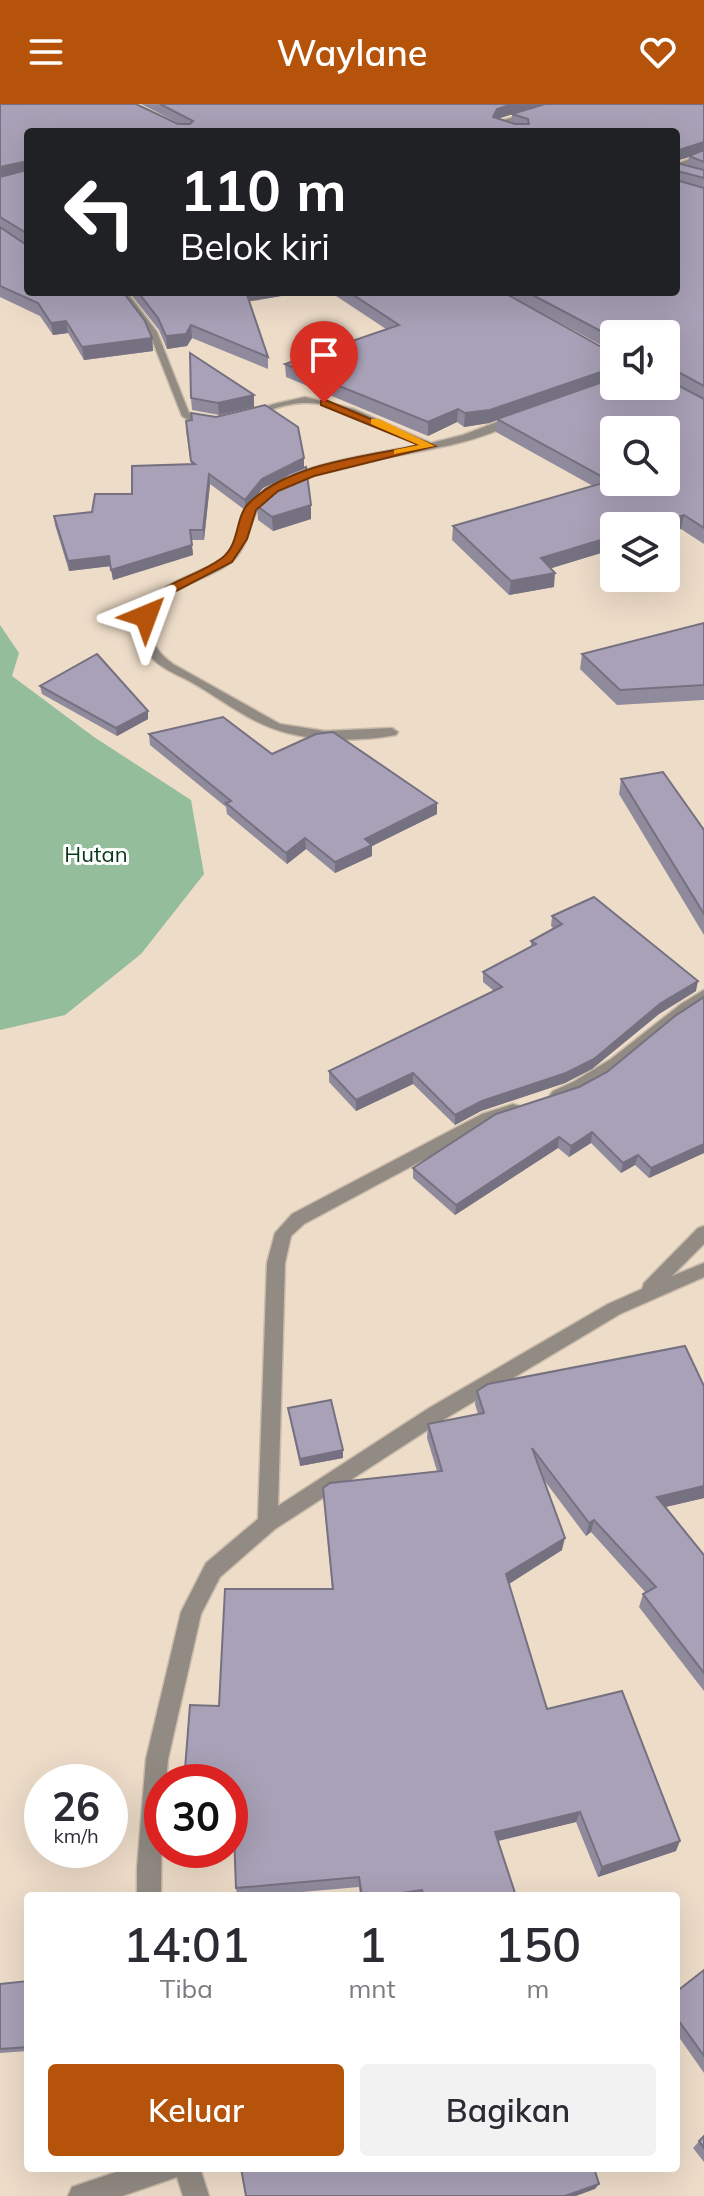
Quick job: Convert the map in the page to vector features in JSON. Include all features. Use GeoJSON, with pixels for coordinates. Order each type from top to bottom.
{"type":"FeatureCollection","features":[{"type":"Feature","properties":{"kind":"street"},"geometry":{"type":"LineString","coordinates":[[506,128],[498,126],[566,104]]}},
{"type":"Feature","properties":{"kind":"street"},"geometry":{"type":"LineString","coordinates":[[680,166],[704,156]]}},
{"type":"Feature","properties":{"kind":"street"},"geometry":{"type":"LineString","coordinates":[[680,170],[690,174]]}},
{"type":"Feature","properties":{"kind":"street"},"geometry":{"type":"LineString","coordinates":[[126,296],[153,332],[185,414],[199,421],[230,419],[313,400],[335,406],[430,446]]}},
{"type":"Feature","properties":{"kind":"street"},"geometry":{"type":"LineString","coordinates":[[392,732],[323,733],[287,729],[262,721],[161,662],[148,644],[146,616],[154,600],[168,590],[228,559],[241,539],[250,508],[274,488],[311,473],[472,435],[533,411]]}},
{"type":"Feature","properties":{"kind":"street"},"geometry":{"type":"LineString","coordinates":[[268,1523],[274,1389],[274,1290],[283,1233],[298,1219],[488,1118],[599,1076],[666,1020],[704,995]]}},
{"type":"Feature","properties":{"kind":"street"},"geometry":{"type":"LineString","coordinates":[[643,1295],[704,1233]]}},
{"type":"Feature","properties":{"kind":"street"},"geometry":{"type":"LineString","coordinates":[[149,1892],[157,1759],[191,1612],[213,1570],[268,1523],[436,1414],[643,1295],[704,1270]]}},
{"type":"Feature","properties":{"kind":"street"},"geometry":{"type":"LineString","coordinates":[[81,2196],[156,2172]]}},
{"type":"Feature","properties":{"kind":"street"},"geometry":{"type":"LineString","coordinates":[[188,2172],[196,2196]]}},
{"type":"Feature","properties":{"kind":"green space","name":"Hutan"},"geometry":{"type":"Polygon","coordinates":[[[0,625],[19,653],[12,676],[94,737],[191,800],[204,874],[141,954],[65,1015],[0,1030],[0,625]]]}},
{"type":"Feature","properties":{"kind":"building"},"geometry":{"type":"Polygon","coordinates":[[[0,104],[136,104],[178,124],[190,124],[193,121],[160,104],[513,104],[497,109],[493,117],[515,124],[529,124],[528,119],[512,114],[545,104],[704,104],[704,142],[680,150],[680,128],[24,128],[24,162],[0,167],[0,104]]]}},
{"type":"Feature","properties":{"kind":"building"},"geometry":{"type":"Polygon","coordinates":[[[704,150],[704,162],[689,156],[704,150]]]}},
{"type":"Feature","properties":{"kind":"building"},"geometry":{"type":"Polygon","coordinates":[[[680,164],[704,170],[704,178],[680,172],[680,164]]]}},
{"type":"Feature","properties":{"kind":"building"},"geometry":{"type":"Polygon","coordinates":[[[24,171],[24,232],[0,217],[0,177],[24,171]]]}},
{"type":"Feature","properties":{"kind":"building"},"geometry":{"type":"Polygon","coordinates":[[[680,181],[704,188],[704,386],[680,373],[680,320],[600,320],[600,331],[535,296],[680,296],[680,181]]]}},
{"type":"Feature","properties":{"kind":"building"},"geometry":{"type":"Polygon","coordinates":[[[0,227],[24,243],[24,296],[126,296],[145,321],[152,338],[82,347],[66,321],[51,323],[38,303],[0,286],[0,227]]]}},
{"type":"Feature","properties":{"kind":"building"},"geometry":{"type":"Polygon","coordinates":[[[141,296],[247,296],[268,357],[191,325],[186,334],[166,336],[158,318],[141,296]]]}},
{"type":"Feature","properties":{"kind":"building"},"geometry":{"type":"Polygon","coordinates":[[[355,296],[510,296],[600,346],[600,372],[490,410],[465,413],[458,409],[428,422],[285,364],[399,325],[355,296]]]}},
{"type":"Feature","properties":{"kind":"building"},"geometry":{"type":"Polygon","coordinates":[[[190,353],[254,395],[218,403],[191,398],[190,353]]]}},
{"type":"Feature","properties":{"kind":"building"},"geometry":{"type":"Polygon","coordinates":[[[600,383],[600,400],[680,400],[680,386],[704,399],[704,528],[684,515],[680,516],[680,512],[600,512],[600,540],[541,558],[555,573],[511,581],[453,526],[600,484],[600,496],[680,496],[680,416],[600,416],[600,476],[497,419],[600,383]]]}},
{"type":"Feature","properties":{"kind":"building"},"geometry":{"type":"Polygon","coordinates":[[[265,405],[298,427],[304,458],[262,479],[245,500],[209,474],[203,530],[190,530],[192,545],[111,570],[109,556],[68,561],[54,516],[92,512],[95,494],[132,494],[132,466],[195,464],[191,461],[186,421],[192,420],[191,413],[216,417],[265,405]]]}},
{"type":"Feature","properties":{"kind":"building"},"geometry":{"type":"Polygon","coordinates":[[[306,467],[311,505],[272,517],[257,506],[264,490],[290,473],[306,467]]]}},
{"type":"Feature","properties":{"kind":"building"},"geometry":{"type":"Polygon","coordinates":[[[704,623],[704,685],[620,690],[582,654],[704,623]]]}},
{"type":"Feature","properties":{"kind":"building"},"geometry":{"type":"Polygon","coordinates":[[[97,654],[148,711],[116,728],[40,686],[97,654]]]}},
{"type":"Feature","properties":{"kind":"building"},"geometry":{"type":"Polygon","coordinates":[[[223,717],[272,754],[316,734],[333,732],[437,803],[365,839],[372,845],[335,862],[305,838],[286,853],[226,803],[231,801],[149,734],[223,717]]]}},
{"type":"Feature","properties":{"kind":"building"},"geometry":{"type":"Polygon","coordinates":[[[663,772],[704,830],[704,914],[621,779],[663,772]]]}},
{"type":"Feature","properties":{"kind":"building"},"geometry":{"type":"Polygon","coordinates":[[[594,897],[698,981],[661,1003],[594,1059],[566,1073],[482,1101],[455,1115],[413,1073],[356,1100],[329,1071],[502,987],[483,972],[536,944],[531,941],[562,924],[552,916],[594,897]]]}},
{"type":"Feature","properties":{"kind":"building"},"geometry":{"type":"Polygon","coordinates":[[[704,997],[704,1144],[651,1168],[638,1155],[623,1163],[592,1132],[571,1146],[559,1137],[456,1205],[413,1168],[496,1114],[579,1087],[607,1072],[675,1016],[704,997]]]}},
{"type":"Feature","properties":{"kind":"building"},"geometry":{"type":"Polygon","coordinates":[[[685,1346],[704,1386],[704,1486],[657,1497],[704,1555],[704,1673],[643,1594],[656,1587],[594,1520],[589,1523],[532,1448],[565,1538],[506,1574],[547,1709],[622,1691],[680,1841],[602,1867],[580,1812],[495,1832],[515,1892],[361,1892],[359,1877],[236,1888],[235,1868],[248,1868],[248,1764],[185,1764],[190,1705],[219,1706],[225,1589],[333,1589],[323,1488],[330,1483],[442,1471],[428,1424],[484,1413],[477,1391],[488,1384],[685,1346]]]}},
{"type":"Feature","properties":{"kind":"building"},"geometry":{"type":"Polygon","coordinates":[[[331,1400],[343,1450],[300,1459],[288,1408],[331,1400]]]}},
{"type":"Feature","properties":{"kind":"building"},"geometry":{"type":"Polygon","coordinates":[[[704,1970],[704,2056],[680,2023],[680,1989],[704,1970]]]}},
{"type":"Feature","properties":{"kind":"building"},"geometry":{"type":"Polygon","coordinates":[[[24,1981],[24,2047],[0,2049],[0,1984],[24,1981]]]}},
{"type":"Feature","properties":{"kind":"building"},"geometry":{"type":"Polygon","coordinates":[[[242,2172],[595,2172],[599,2184],[565,2196],[246,2196],[242,2172]]]}},
{"type":"Feature","properties":{"kind":"slow traffic"},"geometry":{"type":"LineString","coordinates":[[375,422],[430,446],[397,452]]}},
{"type":"Feature","properties":{"kind":"route"},"geometry":{"type":"LineString","coordinates":[[146,616],[154,600],[168,590],[228,559],[241,539],[250,508],[274,488],[311,473],[430,446],[324,403]]}}]}
